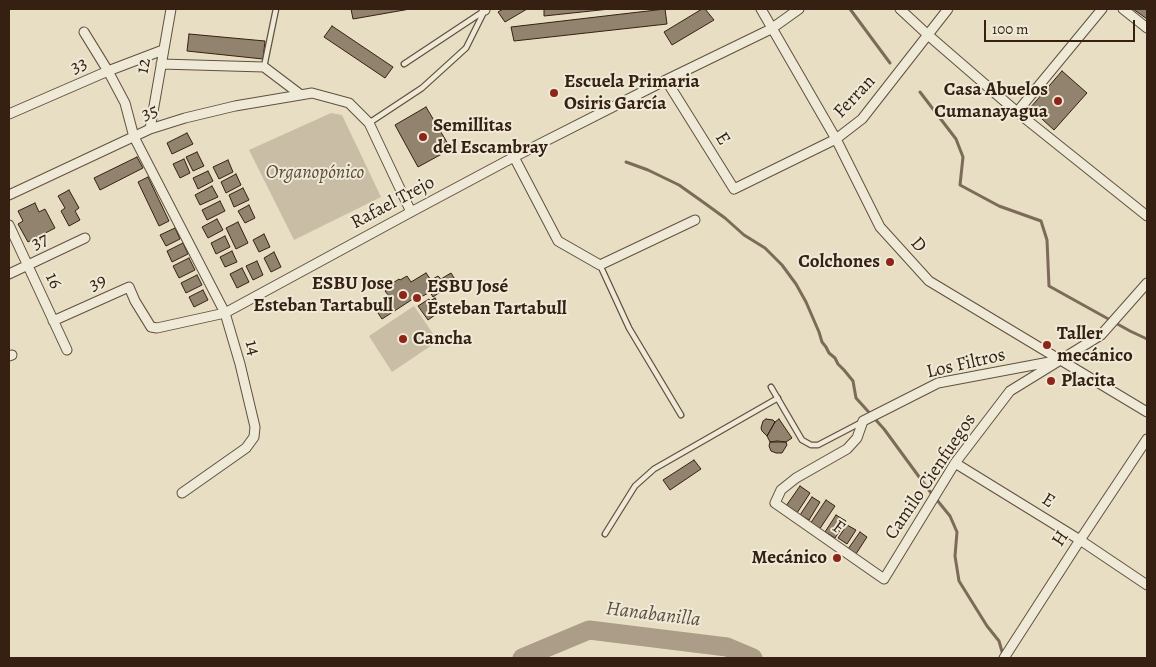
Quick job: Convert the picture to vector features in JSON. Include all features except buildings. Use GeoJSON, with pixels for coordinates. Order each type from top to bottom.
{"type":"FeatureCollection","features":[{"type":"Feature","properties":{"kind":"street","name":"12"},"geometry":{"type":"LineString","coordinates":[[150,129],[170,9]]}},
{"type":"Feature","properties":{"kind":"street","name":"D"},"geometry":{"type":"LineString","coordinates":[[761,9],[836,139],[880,228],[929,282],[1147,412]]}},
{"type":"Feature","properties":{"kind":"street","name":"Rafael Trejo"},"geometry":{"type":"LineString","coordinates":[[157,328],[225,314],[514,157],[771,28],[799,9]]}},
{"type":"Feature","properties":{"kind":"street"},"geometry":{"type":"LineString","coordinates":[[900,9],[1016,112],[1147,216]]}},
{"type":"Feature","properties":{"kind":"street","name":"Ferran"},"geometry":{"type":"LineString","coordinates":[[734,189],[836,139],[862,119],[948,9]]}},
{"type":"Feature","properties":{"kind":"street"},"geometry":{"type":"LineString","coordinates":[[1016,112],[1102,9]]}},
{"type":"Feature","properties":{"kind":"street"},"geometry":{"type":"LineString","coordinates":[[1123,9],[1147,28]]}},
{"type":"Feature","properties":{"kind":"street","name":"14"},"geometry":{"type":"LineString","coordinates":[[84,32],[108,71],[125,104],[134,137],[225,314],[240,364],[255,427],[254,437],[246,448],[182,493]]}},
{"type":"Feature","properties":{"kind":"street","name":"33"},"geometry":{"type":"LineString","coordinates":[[9,114],[108,71],[163,50]]}},
{"type":"Feature","properties":{"kind":"street"},"geometry":{"type":"LineString","coordinates":[[161,64],[264,67],[301,95]]}},
{"type":"Feature","properties":{"kind":"street","name":"E"},"geometry":{"type":"LineString","coordinates":[[666,80],[734,189]]}},
{"type":"Feature","properties":{"kind":"street","name":"35"},"geometry":{"type":"LineString","coordinates":[[9,195],[150,129],[234,106],[312,93],[349,103],[369,123]]}},
{"type":"Feature","properties":{"kind":"street"},"geometry":{"type":"LineString","coordinates":[[369,123],[411,212]]}},
{"type":"Feature","properties":{"kind":"street"},"geometry":{"type":"LineString","coordinates":[[514,157],[558,241],[600,266],[694,220]]}},
{"type":"Feature","properties":{"kind":"street","name":"16"},"geometry":{"type":"LineString","coordinates":[[9,225],[67,350]]}},
{"type":"Feature","properties":{"kind":"street","name":"37"},"geometry":{"type":"LineString","coordinates":[[9,274],[85,238]]}},
{"type":"Feature","properties":{"kind":"street","name":"Camilo Cienfuegos"},"geometry":{"type":"LineString","coordinates":[[884,579],[955,463],[1010,391],[1101,335],[1147,283]]}},
{"type":"Feature","properties":{"kind":"street","name":"39"},"geometry":{"type":"LineString","coordinates":[[53,321],[129,287],[151,326],[157,328]]}},
{"type":"Feature","properties":{"kind":"street","name":"Los Filtros"},"geometry":{"type":"LineString","coordinates":[[863,421],[938,383],[1060,360]]}},
{"type":"Feature","properties":{"kind":"street","name":"F"},"geometry":{"type":"LineString","coordinates":[[863,421],[857,438],[847,449],[796,478],[781,490],[775,503],[884,579]]}},
{"type":"Feature","properties":{"kind":"street","name":"H"},"geometry":{"type":"LineString","coordinates":[[1007,657],[1080,540],[1147,439]]}},
{"type":"Feature","properties":{"kind":"street","name":"E"},"geometry":{"type":"LineString","coordinates":[[955,463],[1080,540],[1147,586]]}},
{"type":"Feature","properties":{"kind":"lane"},"geometry":{"type":"LineString","coordinates":[[264,67],[276,9]]}},
{"type":"Feature","properties":{"kind":"lane"},"geometry":{"type":"LineString","coordinates":[[404,64],[486,9]]}},
{"type":"Feature","properties":{"kind":"lane"},"geometry":{"type":"LineString","coordinates":[[369,123],[422,88],[466,48],[486,9]]}},
{"type":"Feature","properties":{"kind":"lane"},"geometry":{"type":"LineString","coordinates":[[600,266],[629,328],[680,415]]}},
{"type":"Feature","properties":{"kind":"lane"},"geometry":{"type":"LineString","coordinates":[[771,386],[802,440],[811,445],[818,445],[863,421]]}},
{"type":"Feature","properties":{"kind":"lane"},"geometry":{"type":"LineString","coordinates":[[605,534],[635,486],[654,469],[778,398]]}},
{"type":"Feature","properties":{"kind":"green space","name":"Organopónico"},"geometry":{"type":"Polygon","coordinates":[[[331,113],[342,115],[381,197],[294,240],[249,150],[331,113]]]}},
{"type":"Feature","properties":{"kind":"green space","name":"Cancha"},"geometry":{"type":"Polygon","coordinates":[[[414,306],[438,341],[392,372],[369,336],[414,306]]]}},
{"type":"Feature","properties":{"kind":"waterway"},"geometry":{"type":"LineString","coordinates":[[850,9],[890,63]]}},
{"type":"Feature","properties":{"kind":"waterway"},"geometry":{"type":"LineString","coordinates":[[920,92],[956,139],[963,157],[960,185],[999,206],[1041,221],[1047,240],[1049,286],[1147,339]]}},
{"type":"Feature","properties":{"kind":"waterway"},"geometry":{"type":"LineString","coordinates":[[626,162],[679,185],[725,218],[744,235],[765,248],[782,265],[806,302],[822,342],[853,381],[856,398],[884,429],[950,516],[957,532],[955,556],[959,581],[987,626],[999,641],[1003,655]]}},
{"type":"Feature","properties":{"kind":"waterway","name":"Hanabanilla"},"geometry":{"type":"LineString","coordinates":[[522,658],[589,630],[727,647],[753,658]]}},
{"type":"Feature","properties":{"kind":"place","name":"Escuela Primaria Osiris García"},"geometry":{"type":"Point","coordinates":[554,93]}},
{"type":"Feature","properties":{"kind":"place","name":"Casa Abuelos Cumanayagua"},"geometry":{"type":"Point","coordinates":[1058,101]}},
{"type":"Feature","properties":{"kind":"place","name":"Semillitas del Escambray"},"geometry":{"type":"Point","coordinates":[423,137]}},
{"type":"Feature","properties":{"kind":"place","name":"Colchones"},"geometry":{"type":"Point","coordinates":[890,262]}},
{"type":"Feature","properties":{"kind":"place","name":"ESBU Jose Esteban Tartabull"},"geometry":{"type":"Point","coordinates":[403,295]}},
{"type":"Feature","properties":{"kind":"place","name":"ESBU José Esteban Tartabull"},"geometry":{"type":"Point","coordinates":[417,298]}},
{"type":"Feature","properties":{"kind":"place","name":"Cancha"},"geometry":{"type":"Point","coordinates":[403,339]}},
{"type":"Feature","properties":{"kind":"place","name":"Taller mecánico"},"geometry":{"type":"Point","coordinates":[1047,345]}},
{"type":"Feature","properties":{"kind":"place","name":"Placita"},"geometry":{"type":"Point","coordinates":[1051,381]}},
{"type":"Feature","properties":{"kind":"place","name":"Mecánico"},"geometry":{"type":"Point","coordinates":[837,558]}}]}
